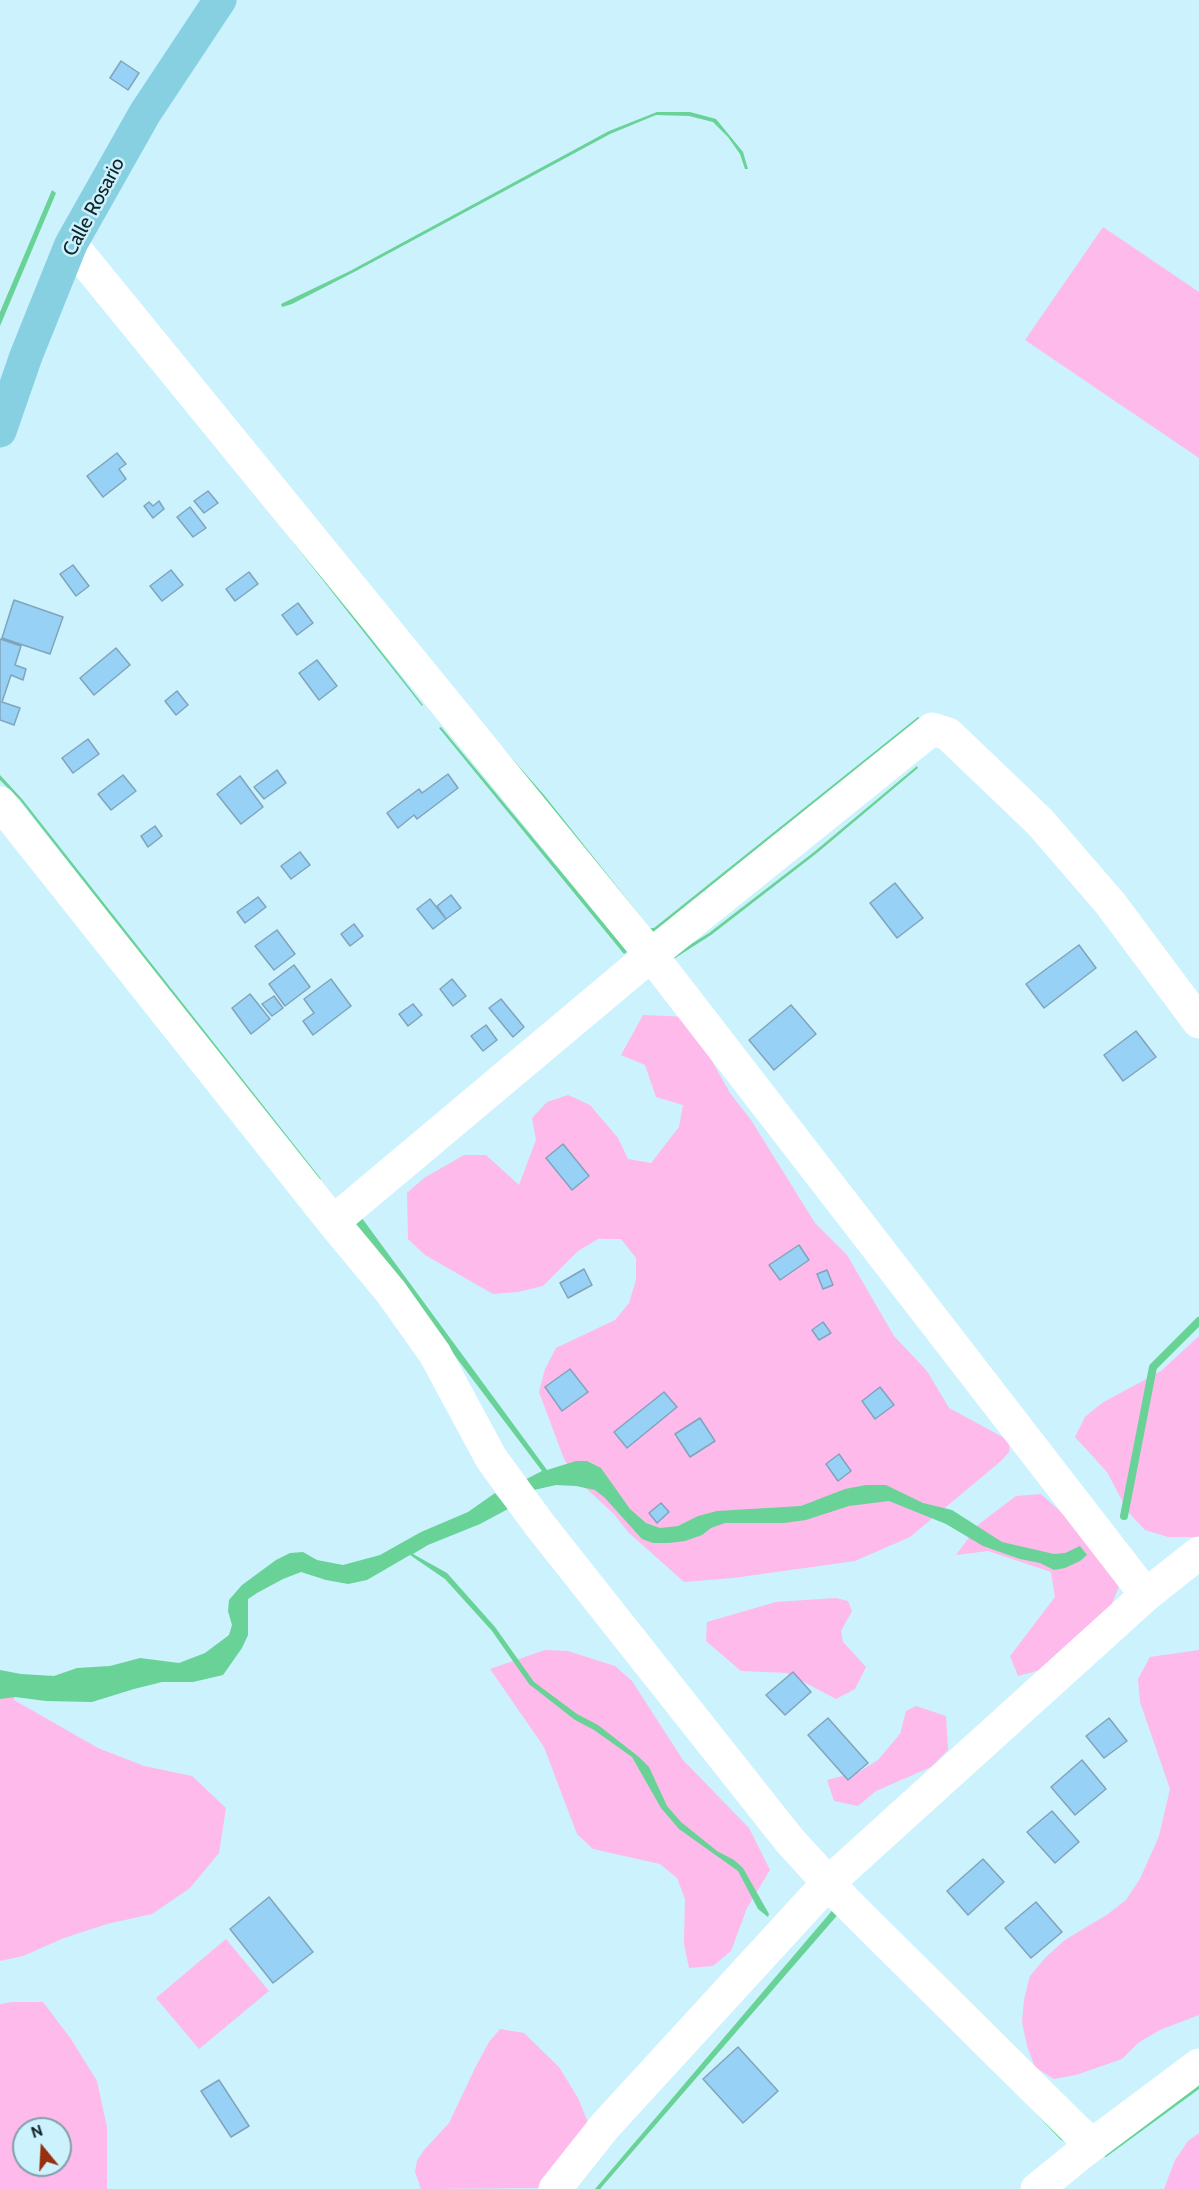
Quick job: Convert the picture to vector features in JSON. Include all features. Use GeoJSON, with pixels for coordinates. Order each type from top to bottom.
{"type":"FeatureCollection","features":[{"type":"Feature","properties":{"kind":"main road","name":"Calle Rosario"},"geometry":{"type":"LineString","coordinates":[[0,431],[26,356],[71,244],[145,113],[220,0]]}},
{"type":"Feature","properties":{"kind":"street"},"geometry":{"type":"LineString","coordinates":[[71,244],[651,956],[1146,1595]]}},
{"type":"Feature","properties":{"kind":"street"},"geometry":{"type":"LineString","coordinates":[[333,1222],[651,956],[932,729],[948,734],[1040,822],[1110,903],[1199,1022]]}},
{"type":"Feature","properties":{"kind":"street"},"geometry":{"type":"LineString","coordinates":[[0,803],[391,1292],[435,1354],[491,1458],[538,1524],[790,1841],[827,1884],[1078,2132],[1094,2144]]}},
{"type":"Feature","properties":{"kind":"street"},"geometry":{"type":"LineString","coordinates":[[555,2189],[604,2126],[827,1884],[1146,1595],[1199,1553]]}},
{"type":"Feature","properties":{"kind":"street"},"geometry":{"type":"LineString","coordinates":[[1036,2189],[1199,2065]]}},
{"type":"Feature","properties":{"kind":"shaded area"},"geometry":{"type":"Polygon","coordinates":[[[657,112],[690,112],[716,119],[743,152],[748,169],[745,169],[740,154],[728,137],[713,122],[689,116],[656,115],[610,134],[356,271],[282,307],[281,304],[350,271],[609,131],[657,112]]]}},
{"type":"Feature","properties":{"kind":"shaded area"},"geometry":{"type":"Polygon","coordinates":[[[52,190],[56,193],[0,326],[0,312],[52,190]]]}},
{"type":"Feature","properties":{"kind":"shaded area"},"geometry":{"type":"Polygon","coordinates":[[[1103,227],[1199,292],[1199,458],[1025,340],[1103,227]]]}},
{"type":"Feature","properties":{"kind":"shaded area"},"geometry":{"type":"Polygon","coordinates":[[[175,388],[423,705],[422,706],[173,390],[175,388]]]}},
{"type":"Feature","properties":{"kind":"shaded area"},"geometry":{"type":"Polygon","coordinates":[[[476,717],[544,795],[650,928],[654,928],[918,717],[920,718],[652,935],[476,717]]]}},
{"type":"Feature","properties":{"kind":"shaded area"},"geometry":{"type":"Polygon","coordinates":[[[441,727],[627,952],[624,954],[439,728],[441,727]]]}},
{"type":"Feature","properties":{"kind":"shaded area"},"geometry":{"type":"Polygon","coordinates":[[[917,766],[918,768],[817,853],[711,935],[669,962],[667,959],[709,933],[814,852],[917,766]]]}},
{"type":"Feature","properties":{"kind":"shaded area"},"geometry":{"type":"Polygon","coordinates":[[[0,775],[22,799],[321,1179],[318,1181],[20,800],[0,780],[0,775]]]}},
{"type":"Feature","properties":{"kind":"shaded area"},"geometry":{"type":"Polygon","coordinates":[[[643,1015],[687,1017],[730,1093],[751,1120],[815,1223],[847,1255],[894,1336],[927,1371],[949,1408],[1010,1441],[1009,1452],[1001,1461],[910,1537],[855,1561],[733,1578],[684,1582],[628,1532],[614,1514],[577,1480],[564,1459],[539,1392],[545,1369],[556,1348],[615,1320],[629,1303],[636,1280],[636,1258],[621,1239],[598,1239],[578,1251],[543,1286],[518,1292],[493,1294],[425,1255],[408,1239],[407,1193],[424,1178],[464,1155],[486,1155],[519,1185],[536,1140],[532,1118],[547,1102],[568,1095],[590,1105],[618,1138],[628,1159],[651,1163],[679,1127],[683,1105],[656,1097],[645,1065],[621,1055],[643,1015]]]}},
{"type":"Feature","properties":{"kind":"shaded area"},"geometry":{"type":"Polygon","coordinates":[[[356,1210],[547,1470],[576,1461],[587,1461],[601,1468],[630,1509],[646,1523],[660,1528],[678,1526],[698,1516],[717,1511],[801,1506],[845,1489],[866,1485],[886,1485],[923,1503],[952,1510],[1002,1542],[1054,1554],[1065,1553],[1080,1546],[1087,1555],[1065,1568],[1054,1570],[1040,1563],[1020,1559],[983,1546],[946,1524],[889,1501],[849,1506],[806,1520],[784,1523],[725,1523],[685,1541],[653,1543],[642,1539],[595,1490],[556,1485],[534,1490],[515,1485],[542,1471],[350,1217],[356,1210]]]}},
{"type":"Feature","properties":{"kind":"shaded area"},"geometry":{"type":"Polygon","coordinates":[[[1199,1336],[1199,1537],[1168,1537],[1145,1530],[1128,1512],[1107,1472],[1075,1437],[1085,1417],[1102,1403],[1161,1371],[1199,1336]]]}},
{"type":"Feature","properties":{"kind":"shaded area"},"geometry":{"type":"Polygon","coordinates":[[[495,1493],[508,1509],[413,1554],[447,1573],[495,1627],[534,1682],[577,1714],[598,1725],[649,1767],[667,1806],[681,1822],[717,1851],[743,1868],[769,1914],[768,1917],[758,1909],[738,1871],[679,1829],[661,1808],[632,1757],[594,1730],[575,1720],[529,1684],[492,1631],[445,1579],[410,1555],[367,1580],[348,1584],[301,1572],[257,1593],[248,1599],[248,1635],[242,1648],[223,1675],[193,1682],[162,1682],[92,1702],[46,1701],[15,1697],[0,1699],[0,1670],[54,1676],[77,1668],[110,1666],[140,1658],[179,1663],[205,1653],[229,1635],[232,1625],[228,1611],[229,1600],[242,1585],[276,1560],[290,1553],[303,1552],[317,1560],[343,1565],[380,1555],[421,1532],[468,1512],[495,1493]]]}},
{"type":"Feature","properties":{"kind":"shaded area"},"geometry":{"type":"Polygon","coordinates":[[[1041,1494],[1125,1571],[1108,1614],[1063,1664],[1018,1676],[1010,1656],[1055,1597],[1051,1572],[988,1551],[956,1555],[979,1524],[1016,1496],[1041,1494]]]}},
{"type":"Feature","properties":{"kind":"shaded area"},"geometry":{"type":"Polygon","coordinates":[[[836,1598],[848,1601],[852,1611],[841,1631],[843,1642],[866,1667],[855,1689],[836,1699],[787,1673],[741,1671],[706,1641],[707,1622],[776,1602],[836,1598]]]}},
{"type":"Feature","properties":{"kind":"shaded area"},"geometry":{"type":"Polygon","coordinates":[[[545,1650],[568,1651],[615,1666],[632,1681],[683,1760],[749,1828],[770,1870],[747,1908],[731,1951],[713,1966],[689,1968],[684,1944],[685,1899],[677,1878],[660,1864],[593,1849],[577,1834],[544,1747],[490,1669],[545,1650]]]}},
{"type":"Feature","properties":{"kind":"shaded area"},"geometry":{"type":"Polygon","coordinates":[[[1199,1650],[1199,2015],[1160,2030],[1138,2043],[1122,2059],[1076,2075],[1054,2079],[1035,2067],[1027,2046],[1022,2022],[1030,1976],[1065,1940],[1108,1914],[1126,1900],[1140,1879],[1159,1836],[1170,1789],[1140,1702],[1138,1679],[1150,1657],[1199,1650]]]}},
{"type":"Feature","properties":{"kind":"shaded area"},"geometry":{"type":"Polygon","coordinates":[[[0,1685],[15,1697],[14,1700],[98,1748],[144,1766],[192,1776],[226,1808],[219,1853],[190,1888],[152,1914],[107,1924],[64,1938],[23,1956],[0,1961],[0,1685]]]}},
{"type":"Feature","properties":{"kind":"shaded area"},"geometry":{"type":"Polygon","coordinates":[[[916,1706],[946,1716],[948,1750],[931,1767],[876,1791],[858,1806],[834,1801],[827,1780],[859,1772],[878,1760],[900,1734],[906,1711],[916,1706]]]}},
{"type":"Feature","properties":{"kind":"shaded area"},"geometry":{"type":"Polygon","coordinates":[[[836,1906],[850,1909],[1062,2135],[1092,2155],[1104,2154],[1199,2084],[1199,2089],[1106,2157],[1093,2159],[1086,2156],[1060,2139],[847,1913],[841,1911],[600,2189],[595,2189],[836,1906]]]}},
{"type":"Feature","properties":{"kind":"shaded area"},"geometry":{"type":"Polygon","coordinates":[[[226,1939],[269,1991],[199,2049],[156,1998],[226,1939]]]}},
{"type":"Feature","properties":{"kind":"shaded area"},"geometry":{"type":"Polygon","coordinates":[[[43,2002],[71,2039],[97,2081],[107,2127],[107,2189],[0,2189],[0,2004],[43,2002]]]}},
{"type":"Feature","properties":{"kind":"shaded area"},"geometry":{"type":"Polygon","coordinates":[[[500,2029],[524,2033],[559,2067],[578,2098],[589,2131],[548,2184],[538,2188],[421,2189],[415,2172],[417,2161],[449,2123],[489,2042],[500,2029]]]}},
{"type":"Feature","properties":{"kind":"shaded area"},"geometry":{"type":"Polygon","coordinates":[[[1199,2133],[1199,2189],[1164,2189],[1175,2160],[1188,2141],[1199,2133]]]}},
{"type":"Feature","properties":{"kind":"building"},"geometry":{"type":"Polygon","coordinates":[[[121,61],[139,73],[128,90],[110,78],[121,61]]]}},
{"type":"Feature","properties":{"kind":"building"},"geometry":{"type":"Polygon","coordinates":[[[117,453],[126,464],[119,469],[126,479],[103,497],[87,476],[117,453]]]}},
{"type":"Feature","properties":{"kind":"building"},"geometry":{"type":"Polygon","coordinates":[[[208,491],[218,503],[204,513],[194,501],[208,491]]]}},
{"type":"Feature","properties":{"kind":"building"},"geometry":{"type":"Polygon","coordinates":[[[159,501],[164,509],[153,518],[144,506],[149,502],[153,506],[159,501]]]}},
{"type":"Feature","properties":{"kind":"building"},"geometry":{"type":"Polygon","coordinates":[[[190,507],[206,528],[193,537],[177,517],[190,507]]]}},
{"type":"Feature","properties":{"kind":"building"},"geometry":{"type":"Polygon","coordinates":[[[73,565],[89,586],[76,596],[60,574],[73,565]]]}},
{"type":"Feature","properties":{"kind":"building"},"geometry":{"type":"Polygon","coordinates":[[[171,570],[183,585],[162,601],[150,586],[171,570]]]}},
{"type":"Feature","properties":{"kind":"building"},"geometry":{"type":"Polygon","coordinates":[[[249,572],[258,584],[235,601],[226,589],[249,572]]]}},
{"type":"Feature","properties":{"kind":"building"},"geometry":{"type":"Polygon","coordinates":[[[14,600],[63,617],[50,654],[2,638],[14,600]]]}},
{"type":"Feature","properties":{"kind":"building"},"geometry":{"type":"Polygon","coordinates":[[[298,603],[313,623],[297,635],[282,615],[298,603]]]}},
{"type":"Feature","properties":{"kind":"building"},"geometry":{"type":"Polygon","coordinates":[[[0,639],[21,646],[15,665],[26,669],[23,680],[11,675],[2,702],[20,708],[14,725],[0,720],[0,639]]]}},
{"type":"Feature","properties":{"kind":"building"},"geometry":{"type":"Polygon","coordinates":[[[116,648],[130,665],[94,695],[80,678],[116,648]]]}},
{"type":"Feature","properties":{"kind":"building"},"geometry":{"type":"Polygon","coordinates":[[[317,660],[337,686],[319,700],[299,673],[317,660]]]}},
{"type":"Feature","properties":{"kind":"building"},"geometry":{"type":"Polygon","coordinates":[[[177,691],[188,705],[176,715],[165,701],[177,691]]]}},
{"type":"Feature","properties":{"kind":"building"},"geometry":{"type":"Polygon","coordinates":[[[88,739],[99,754],[73,773],[62,758],[88,739]]]}},
{"type":"Feature","properties":{"kind":"building"},"geometry":{"type":"Polygon","coordinates":[[[277,770],[286,783],[264,799],[254,787],[277,770]]]}},
{"type":"Feature","properties":{"kind":"building"},"geometry":{"type":"Polygon","coordinates":[[[448,774],[458,788],[417,819],[414,815],[398,828],[387,813],[419,789],[422,793],[448,774]]]}},
{"type":"Feature","properties":{"kind":"building"},"geometry":{"type":"Polygon","coordinates":[[[123,775],[136,791],[111,810],[98,794],[123,775]]]}},
{"type":"Feature","properties":{"kind":"building"},"geometry":{"type":"Polygon","coordinates":[[[240,776],[263,807],[241,824],[217,794],[240,776]]]}},
{"type":"Feature","properties":{"kind":"building"},"geometry":{"type":"Polygon","coordinates":[[[155,826],[162,836],[148,847],[141,836],[155,826]]]}},
{"type":"Feature","properties":{"kind":"building"},"geometry":{"type":"Polygon","coordinates":[[[300,852],[310,865],[291,879],[281,866],[300,852]]]}},
{"type":"Feature","properties":{"kind":"building"},"geometry":{"type":"Polygon","coordinates":[[[895,883],[923,918],[897,938],[870,903],[895,883]]]}},
{"type":"Feature","properties":{"kind":"building"},"geometry":{"type":"Polygon","coordinates":[[[451,895],[461,908],[446,919],[437,906],[451,895]]]}},
{"type":"Feature","properties":{"kind":"building"},"geometry":{"type":"Polygon","coordinates":[[[258,897],[266,907],[245,923],[237,912],[258,897]]]}},
{"type":"Feature","properties":{"kind":"building"},"geometry":{"type":"Polygon","coordinates":[[[430,899],[446,919],[433,929],[417,909],[430,899]]]}},
{"type":"Feature","properties":{"kind":"building"},"geometry":{"type":"Polygon","coordinates":[[[354,924],[363,936],[350,946],[341,934],[354,924]]]}},
{"type":"Feature","properties":{"kind":"building"},"geometry":{"type":"Polygon","coordinates":[[[277,930],[295,954],[274,970],[255,946],[277,930]]]}},
{"type":"Feature","properties":{"kind":"building"},"geometry":{"type":"Polygon","coordinates":[[[1079,945],[1096,968],[1044,1008],[1026,984],[1079,945]]]}},
{"type":"Feature","properties":{"kind":"building"},"geometry":{"type":"Polygon","coordinates":[[[294,965],[310,987],[285,1006],[269,984],[294,965]]]}},
{"type":"Feature","properties":{"kind":"building"},"geometry":{"type":"Polygon","coordinates":[[[331,979],[351,1006],[313,1035],[303,1021],[314,1013],[304,999],[331,979]]]}},
{"type":"Feature","properties":{"kind":"building"},"geometry":{"type":"Polygon","coordinates":[[[452,979],[466,996],[453,1006],[440,989],[452,979]]]}},
{"type":"Feature","properties":{"kind":"building"},"geometry":{"type":"Polygon","coordinates":[[[250,994],[270,1019],[251,1034],[232,1008],[250,994]]]}},
{"type":"Feature","properties":{"kind":"building"},"geometry":{"type":"Polygon","coordinates":[[[274,996],[283,1008],[272,1016],[262,1004],[274,996]]]}},
{"type":"Feature","properties":{"kind":"building"},"geometry":{"type":"Polygon","coordinates":[[[501,999],[524,1027],[513,1037],[489,1008],[501,999]]]}},
{"type":"Feature","properties":{"kind":"building"},"geometry":{"type":"Polygon","coordinates":[[[413,1004],[422,1015],[408,1026],[399,1014],[413,1004]]]}},
{"type":"Feature","properties":{"kind":"building"},"geometry":{"type":"Polygon","coordinates":[[[791,1005],[816,1034],[774,1070],[749,1040],[791,1005]]]}},
{"type":"Feature","properties":{"kind":"building"},"geometry":{"type":"Polygon","coordinates":[[[486,1025],[497,1040],[483,1051],[471,1036],[486,1025]]]}},
{"type":"Feature","properties":{"kind":"building"},"geometry":{"type":"Polygon","coordinates":[[[1136,1031],[1156,1057],[1123,1081],[1104,1055],[1136,1031]]]}},
{"type":"Feature","properties":{"kind":"building"},"geometry":{"type":"Polygon","coordinates":[[[563,1144],[589,1176],[572,1190],[546,1158],[563,1144]]]}},
{"type":"Feature","properties":{"kind":"building"},"geometry":{"type":"Polygon","coordinates":[[[799,1245],[809,1260],[780,1280],[769,1265],[799,1245]]]}},
{"type":"Feature","properties":{"kind":"building"},"geometry":{"type":"Polygon","coordinates":[[[584,1269],[592,1285],[568,1298],[560,1283],[584,1269]]]}},
{"type":"Feature","properties":{"kind":"building"},"geometry":{"type":"Polygon","coordinates":[[[827,1270],[833,1285],[823,1289],[817,1274],[827,1270]]]}},
{"type":"Feature","properties":{"kind":"building"},"geometry":{"type":"Polygon","coordinates":[[[823,1322],[831,1333],[819,1340],[812,1330],[823,1322]]]}},
{"type":"Feature","properties":{"kind":"building"},"geometry":{"type":"Polygon","coordinates":[[[570,1369],[588,1392],[562,1411],[545,1387],[570,1369]]]}},
{"type":"Feature","properties":{"kind":"building"},"geometry":{"type":"Polygon","coordinates":[[[880,1387],[894,1405],[875,1419],[862,1401],[880,1387]]]}},
{"type":"Feature","properties":{"kind":"building"},"geometry":{"type":"Polygon","coordinates":[[[664,1392],[677,1407],[627,1448],[614,1432],[664,1392]]]}},
{"type":"Feature","properties":{"kind":"building"},"geometry":{"type":"Polygon","coordinates":[[[700,1418],[715,1441],[690,1457],[675,1434],[700,1418]]]}},
{"type":"Feature","properties":{"kind":"building"},"geometry":{"type":"Polygon","coordinates":[[[839,1454],[851,1471],[838,1481],[826,1464],[839,1454]]]}},
{"type":"Feature","properties":{"kind":"building"},"geometry":{"type":"Polygon","coordinates":[[[661,1503],[669,1512],[657,1523],[649,1513],[661,1503]]]}},
{"type":"Feature","properties":{"kind":"building"},"geometry":{"type":"Polygon","coordinates":[[[793,1672],[811,1692],[785,1715],[766,1695],[793,1672]]]}},
{"type":"Feature","properties":{"kind":"building"},"geometry":{"type":"Polygon","coordinates":[[[828,1718],[868,1763],[848,1780],[808,1735],[828,1718]]]}},
{"type":"Feature","properties":{"kind":"building"},"geometry":{"type":"Polygon","coordinates":[[[1109,1718],[1127,1741],[1104,1758],[1086,1736],[1109,1718]]]}},
{"type":"Feature","properties":{"kind":"building"},"geometry":{"type":"Polygon","coordinates":[[[1082,1760],[1106,1789],[1075,1815],[1051,1787],[1082,1760]]]}},
{"type":"Feature","properties":{"kind":"building"},"geometry":{"type":"Polygon","coordinates":[[[1052,1811],[1079,1842],[1055,1863],[1027,1832],[1052,1811]]]}},
{"type":"Feature","properties":{"kind":"building"},"geometry":{"type":"Polygon","coordinates":[[[983,1859],[1004,1882],[968,1915],[947,1891],[983,1859]]]}},
{"type":"Feature","properties":{"kind":"building"},"geometry":{"type":"Polygon","coordinates":[[[269,1897],[313,1952],[273,1983],[230,1929],[269,1897]]]}},
{"type":"Feature","properties":{"kind":"building"},"geometry":{"type":"Polygon","coordinates":[[[1036,1902],[1062,1932],[1031,1958],[1005,1928],[1036,1902]]]}},
{"type":"Feature","properties":{"kind":"building"},"geometry":{"type":"Polygon","coordinates":[[[738,2047],[778,2091],[743,2123],[703,2079],[738,2047]]]}},
{"type":"Feature","properties":{"kind":"building"},"geometry":{"type":"Polygon","coordinates":[[[219,2080],[249,2126],[231,2137],[201,2091],[219,2080]]]}},
{"type":"Feature","properties":{"kind":"waterway"},"geometry":{"type":"LineString","coordinates":[[1124,1516],[1153,1367],[1199,1321]]}}]}
